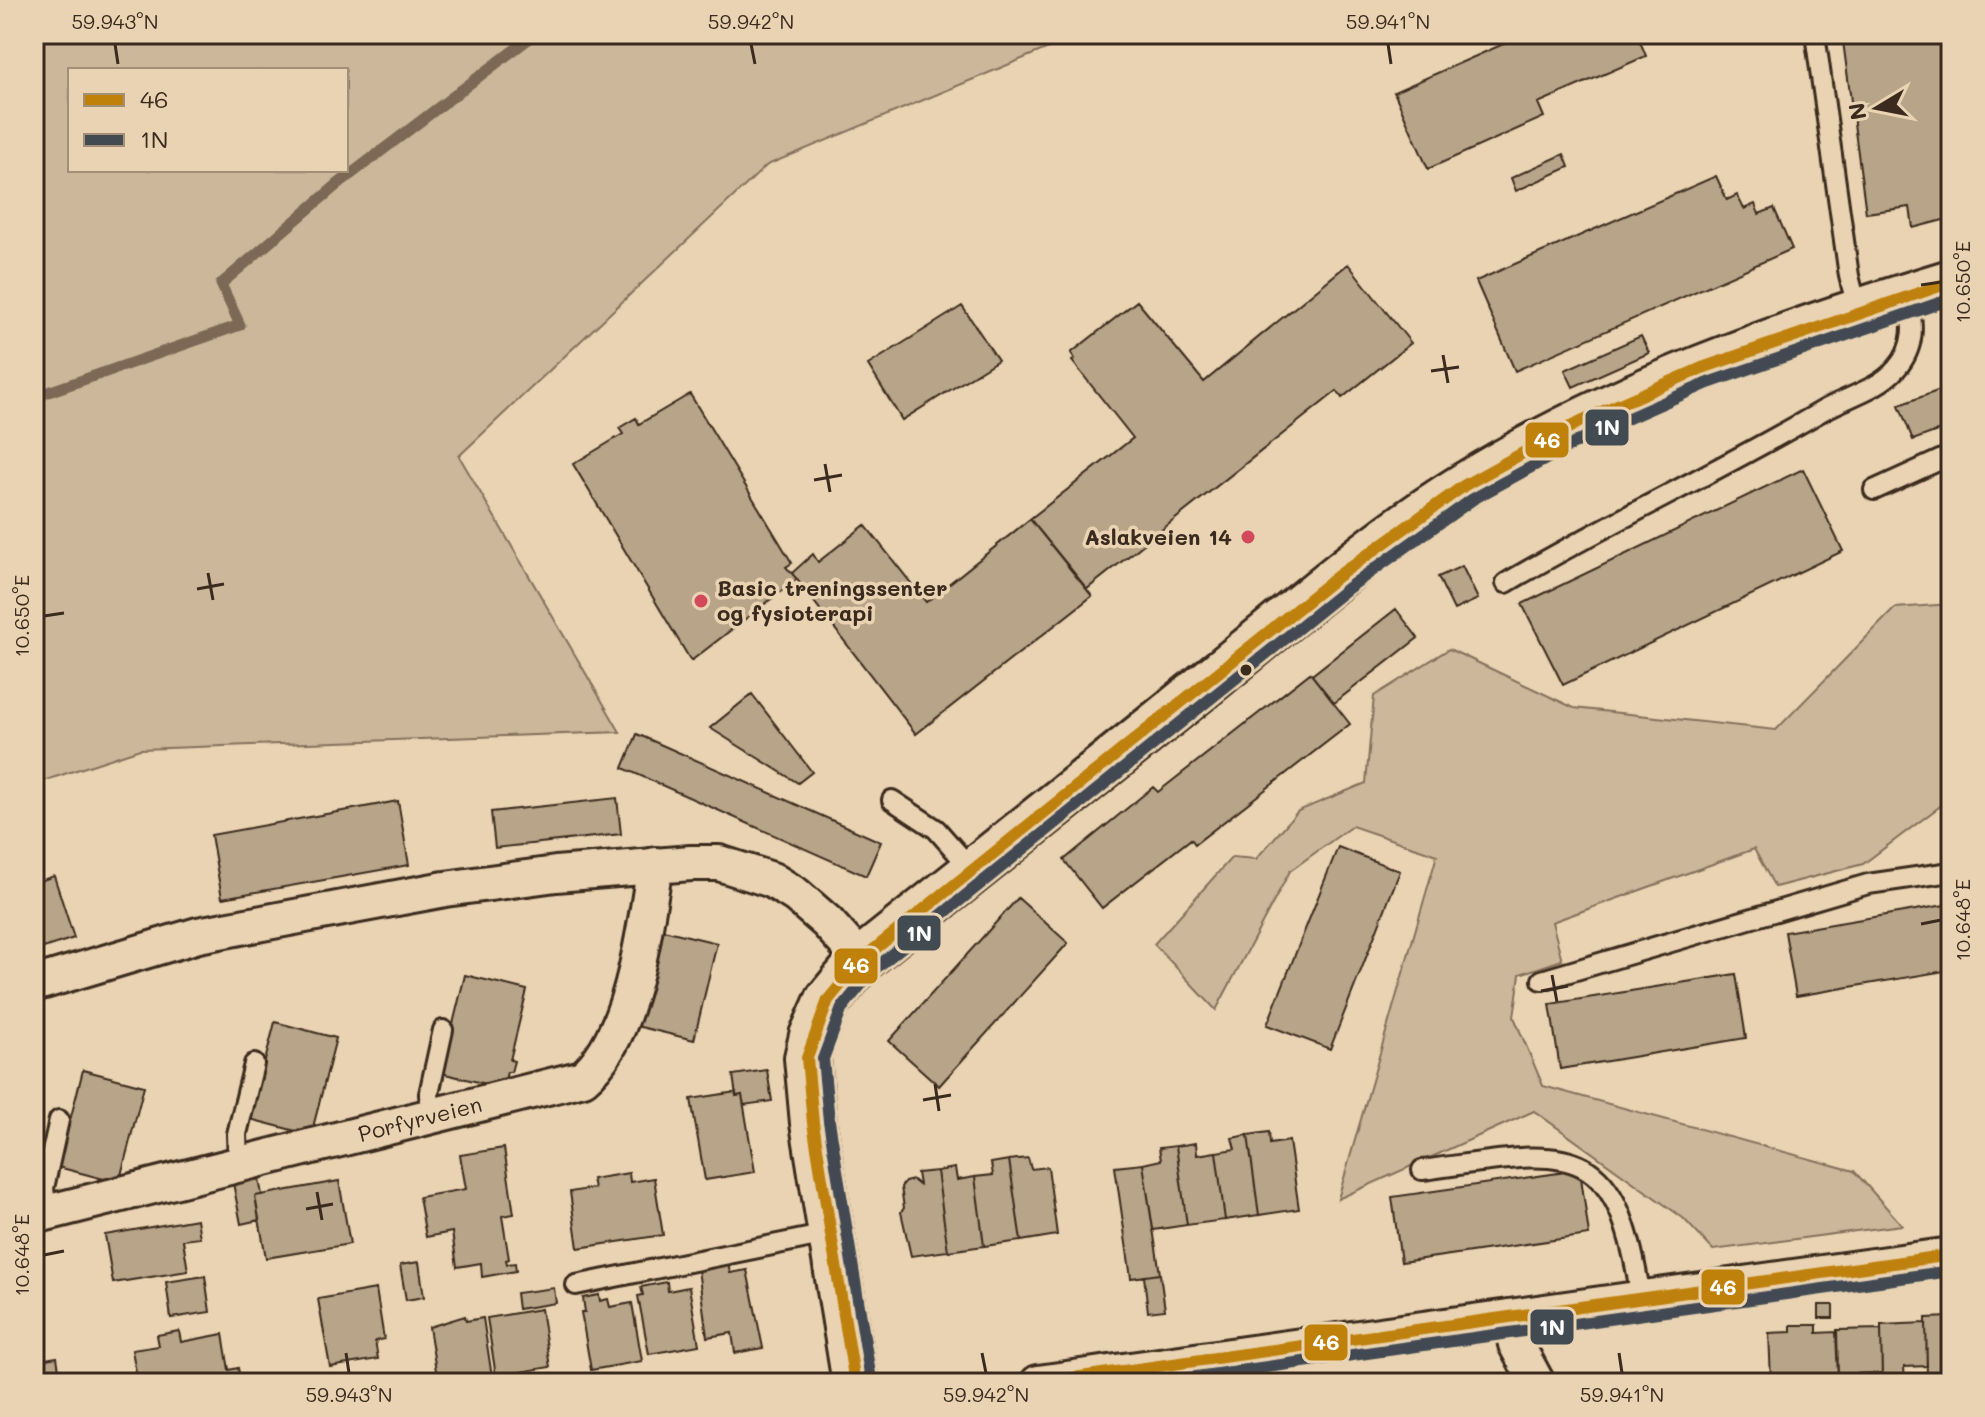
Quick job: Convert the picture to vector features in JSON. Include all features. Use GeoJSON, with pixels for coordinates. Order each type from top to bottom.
{"type":"FeatureCollection","features":[{"type":"Feature","properties":{"kind":"street"},"geometry":{"type":"LineString","coordinates":[[855,1383],[807,1082],[807,1058],[818,1017],[861,960],[1342,574],[1464,485],[1535,444],[1649,389],[1858,311],[1951,282]]}},
{"type":"Feature","properties":{"kind":"street"},"geometry":{"type":"LineString","coordinates":[[34,984],[213,932],[445,889],[655,865],[719,863],[772,880],[827,922],[861,960]]}},
{"type":"Feature","properties":{"kind":"street","name":"Porfyrveien"},"geometry":{"type":"LineString","coordinates":[[40,1215],[583,1078],[597,1066],[622,1018],[655,865]]}},
{"type":"Feature","properties":{"kind":"street"},"geometry":{"type":"LineString","coordinates":[[1038,1383],[1951,1255]]}},
{"type":"Feature","properties":{"kind":"street"},"geometry":{"type":"LineString","coordinates":[[1510,1317],[1516,1344],[1537,1383]]}},
{"type":"Feature","properties":{"kind":"lane"},"geometry":{"type":"LineString","coordinates":[[1815,34],[1849,276],[1858,311]]}},
{"type":"Feature","properties":{"kind":"lane"},"geometry":{"type":"LineString","coordinates":[[1506,583],[1572,545],[1740,459],[1837,403],[1881,383],[1898,368],[1912,343],[1913,320],[1907,295]]}},
{"type":"Feature","properties":{"kind":"lane"},"geometry":{"type":"LineString","coordinates":[[1874,490],[1951,455]]}},
{"type":"Feature","properties":{"kind":"lane"},"geometry":{"type":"LineString","coordinates":[[892,800],[936,829],[973,871]]}},
{"type":"Feature","properties":{"kind":"lane"},"geometry":{"type":"LineString","coordinates":[[1542,980],[1868,884],[1951,872]]}},
{"type":"Feature","properties":{"kind":"lane"},"geometry":{"type":"LineString","coordinates":[[431,1117],[429,1094],[443,1030]]}},
{"type":"Feature","properties":{"kind":"lane"},"geometry":{"type":"LineString","coordinates":[[238,1164],[237,1134],[254,1064]]}},
{"type":"Feature","properties":{"kind":"lane"},"geometry":{"type":"LineString","coordinates":[[40,1215],[59,1120]]}},
{"type":"Feature","properties":{"kind":"lane"},"geometry":{"type":"LineString","coordinates":[[1422,1170],[1546,1158],[1571,1160],[1584,1165],[1605,1185],[1623,1220],[1641,1299]]}},
{"type":"Feature","properties":{"kind":"lane"},"geometry":{"type":"LineString","coordinates":[[576,1285],[832,1233]]}},
{"type":"Feature","properties":{"kind":"shaded area"},"geometry":{"type":"Polygon","coordinates":[[[34,34],[1082,34],[767,165],[459,456],[620,732],[140,749],[34,784],[34,34]]]}},
{"type":"Feature","properties":{"kind":"shaded area"},"geometry":{"type":"Polygon","coordinates":[[[1951,604],[1951,798],[1863,864],[1775,887],[1754,849],[1552,922],[1562,960],[1520,974],[1514,1017],[1543,1086],[1854,1171],[1902,1225],[1713,1250],[1683,1218],[1534,1111],[1338,1199],[1437,855],[1352,826],[1290,871],[1216,1010],[1154,944],[1232,857],[1256,859],[1298,811],[1366,783],[1374,696],[1449,649],[1574,708],[1776,730],[1895,608],[1951,604]]]}},
{"type":"Feature","properties":{"kind":"building"},"geometry":{"type":"Polygon","coordinates":[[[1526,34],[1637,34],[1646,56],[1538,103],[1544,117],[1428,169],[1394,92],[1526,34]]]}},
{"type":"Feature","properties":{"kind":"building"},"geometry":{"type":"Polygon","coordinates":[[[1842,34],[1945,34],[1951,79],[1951,218],[1913,228],[1910,207],[1866,213],[1842,34]]]}},
{"type":"Feature","properties":{"kind":"building"},"geometry":{"type":"Polygon","coordinates":[[[1564,154],[1569,167],[1516,191],[1511,178],[1564,154]]]}},
{"type":"Feature","properties":{"kind":"building"},"geometry":{"type":"Polygon","coordinates":[[[1716,176],[1727,200],[1737,195],[1744,209],[1755,204],[1759,214],[1774,208],[1792,249],[1515,371],[1476,281],[1716,176]]]}},
{"type":"Feature","properties":{"kind":"building"},"geometry":{"type":"Polygon","coordinates":[[[1348,264],[1411,343],[1342,398],[1337,391],[1087,589],[1030,519],[1133,438],[1072,361],[1075,359],[1071,353],[1137,301],[1204,382],[1348,264]]]}},
{"type":"Feature","properties":{"kind":"building"},"geometry":{"type":"Polygon","coordinates":[[[962,306],[998,360],[902,420],[868,365],[962,306]]]}},
{"type":"Feature","properties":{"kind":"building"},"geometry":{"type":"Polygon","coordinates":[[[1641,336],[1649,353],[1573,387],[1565,370],[1641,336]]]}},
{"type":"Feature","properties":{"kind":"building"},"geometry":{"type":"Polygon","coordinates":[[[1951,386],[1951,426],[1913,440],[1899,405],[1951,386]]]}},
{"type":"Feature","properties":{"kind":"building"},"geometry":{"type":"Polygon","coordinates":[[[690,394],[792,563],[786,567],[797,579],[691,661],[573,464],[623,434],[619,428],[636,418],[639,424],[690,394]]]}},
{"type":"Feature","properties":{"kind":"building"},"geometry":{"type":"Polygon","coordinates":[[[1803,469],[1843,551],[1563,685],[1522,604],[1803,469]]]}},
{"type":"Feature","properties":{"kind":"building"},"geometry":{"type":"Polygon","coordinates":[[[1030,519],[1092,596],[916,734],[792,573],[813,554],[818,562],[865,525],[926,602],[1030,519]]]}},
{"type":"Feature","properties":{"kind":"building"},"geometry":{"type":"Polygon","coordinates":[[[1462,566],[1478,599],[1454,610],[1438,577],[1462,566]]]}},
{"type":"Feature","properties":{"kind":"building"},"geometry":{"type":"Polygon","coordinates":[[[1396,609],[1418,638],[1334,703],[1312,675],[1396,609]]]}},
{"type":"Feature","properties":{"kind":"building"},"geometry":{"type":"Polygon","coordinates":[[[1310,673],[1350,724],[1195,844],[1191,839],[1102,908],[1064,860],[1153,787],[1158,792],[1310,673]]]}},
{"type":"Feature","properties":{"kind":"building"},"geometry":{"type":"Polygon","coordinates":[[[752,694],[812,772],[798,783],[710,728],[752,694]]]}},
{"type":"Feature","properties":{"kind":"building"},"geometry":{"type":"Polygon","coordinates":[[[637,734],[881,842],[866,876],[623,768],[637,734]]]}},
{"type":"Feature","properties":{"kind":"building"},"geometry":{"type":"Polygon","coordinates":[[[617,798],[621,834],[495,848],[491,812],[617,798]]]}},
{"type":"Feature","properties":{"kind":"building"},"geometry":{"type":"Polygon","coordinates":[[[398,801],[409,865],[222,898],[211,835],[398,801]]]}},
{"type":"Feature","properties":{"kind":"building"},"geometry":{"type":"Polygon","coordinates":[[[1338,847],[1400,871],[1330,1049],[1267,1025],[1338,847]]]}},
{"type":"Feature","properties":{"kind":"building"},"geometry":{"type":"Polygon","coordinates":[[[54,876],[74,938],[34,951],[34,883],[54,876]]]}},
{"type":"Feature","properties":{"kind":"building"},"geometry":{"type":"Polygon","coordinates":[[[1018,898],[1068,943],[939,1086],[889,1041],[1018,898]]]}},
{"type":"Feature","properties":{"kind":"building"},"geometry":{"type":"Polygon","coordinates":[[[1951,904],[1951,970],[1796,996],[1785,932],[1951,904]]]}},
{"type":"Feature","properties":{"kind":"building"},"geometry":{"type":"Polygon","coordinates":[[[655,928],[717,943],[694,1040],[632,1025],[655,928]]]}},
{"type":"Feature","properties":{"kind":"building"},"geometry":{"type":"Polygon","coordinates":[[[1736,974],[1746,1038],[1560,1069],[1550,1004],[1736,974]]]}},
{"type":"Feature","properties":{"kind":"building"},"geometry":{"type":"Polygon","coordinates":[[[465,975],[527,990],[510,1060],[514,1061],[503,1088],[441,1073],[465,975]]]}},
{"type":"Feature","properties":{"kind":"building"},"geometry":{"type":"Polygon","coordinates":[[[275,1022],[336,1038],[311,1135],[250,1119],[275,1022]]]}},
{"type":"Feature","properties":{"kind":"building"},"geometry":{"type":"Polygon","coordinates":[[[83,1070],[144,1086],[119,1183],[58,1167],[83,1070]]]}},
{"type":"Feature","properties":{"kind":"building"},"geometry":{"type":"Polygon","coordinates":[[[767,1070],[772,1101],[744,1105],[742,1095],[736,1096],[733,1075],[767,1070]]]}},
{"type":"Feature","properties":{"kind":"building"},"geometry":{"type":"Polygon","coordinates":[[[736,1092],[736,1096],[742,1095],[755,1172],[705,1180],[691,1099],[736,1092]]]}},
{"type":"Feature","properties":{"kind":"building"},"geometry":{"type":"Polygon","coordinates":[[[1269,1132],[1270,1144],[1289,1141],[1299,1209],[1259,1215],[1248,1135],[1269,1132]]]}},
{"type":"Feature","properties":{"kind":"building"},"geometry":{"type":"Polygon","coordinates":[[[1248,1135],[1259,1215],[1225,1220],[1216,1152],[1235,1149],[1232,1138],[1248,1135]]]}},
{"type":"Feature","properties":{"kind":"building"},"geometry":{"type":"Polygon","coordinates":[[[1196,1143],[1197,1155],[1216,1152],[1225,1220],[1187,1225],[1176,1146],[1196,1143]]]}},
{"type":"Feature","properties":{"kind":"building"},"geometry":{"type":"Polygon","coordinates":[[[1176,1146],[1187,1225],[1153,1230],[1143,1164],[1161,1160],[1159,1148],[1176,1146]]]}},
{"type":"Feature","properties":{"kind":"building"},"geometry":{"type":"Polygon","coordinates":[[[504,1148],[514,1214],[502,1216],[509,1259],[506,1260],[507,1264],[515,1263],[516,1271],[482,1277],[481,1263],[457,1267],[452,1232],[426,1237],[419,1197],[466,1189],[460,1155],[504,1148]]]}},
{"type":"Feature","properties":{"kind":"building"},"geometry":{"type":"Polygon","coordinates":[[[1028,1158],[1031,1169],[1048,1167],[1057,1235],[1021,1241],[1009,1160],[1028,1158]]]}},
{"type":"Feature","properties":{"kind":"building"},"geometry":{"type":"Polygon","coordinates":[[[1009,1160],[1021,1241],[984,1246],[975,1177],[993,1175],[991,1163],[1009,1160]]]}},
{"type":"Feature","properties":{"kind":"building"},"geometry":{"type":"Polygon","coordinates":[[[1143,1164],[1160,1274],[1131,1278],[1115,1167],[1143,1164]]]}},
{"type":"Feature","properties":{"kind":"building"},"geometry":{"type":"Polygon","coordinates":[[[955,1168],[957,1180],[975,1177],[984,1246],[948,1251],[937,1171],[955,1168]]]}},
{"type":"Feature","properties":{"kind":"building"},"geometry":{"type":"Polygon","coordinates":[[[1580,1170],[1589,1235],[1401,1262],[1392,1197],[1580,1170]]]}},
{"type":"Feature","properties":{"kind":"building"},"geometry":{"type":"Polygon","coordinates":[[[937,1171],[948,1251],[911,1256],[901,1212],[904,1208],[901,1187],[913,1180],[919,1185],[917,1173],[937,1171]]]}},
{"type":"Feature","properties":{"kind":"building"},"geometry":{"type":"Polygon","coordinates":[[[629,1173],[630,1182],[654,1178],[663,1235],[578,1248],[570,1192],[594,1188],[592,1179],[629,1173]]]}},
{"type":"Feature","properties":{"kind":"building"},"geometry":{"type":"Polygon","coordinates":[[[259,1179],[262,1195],[255,1196],[259,1220],[241,1224],[233,1183],[259,1179]]]}},
{"type":"Feature","properties":{"kind":"building"},"geometry":{"type":"Polygon","coordinates":[[[339,1181],[350,1244],[266,1258],[255,1196],[339,1181]]]}},
{"type":"Feature","properties":{"kind":"building"},"geometry":{"type":"Polygon","coordinates":[[[197,1219],[200,1238],[183,1240],[188,1271],[113,1283],[105,1235],[197,1219]]]}},
{"type":"Feature","properties":{"kind":"building"},"geometry":{"type":"Polygon","coordinates":[[[419,1262],[424,1297],[406,1300],[400,1265],[419,1262]]]}},
{"type":"Feature","properties":{"kind":"building"},"geometry":{"type":"Polygon","coordinates":[[[728,1263],[730,1273],[747,1270],[763,1348],[735,1353],[732,1333],[707,1337],[698,1269],[728,1263]]]}},
{"type":"Feature","properties":{"kind":"building"},"geometry":{"type":"Polygon","coordinates":[[[1160,1274],[1165,1310],[1148,1312],[1144,1276],[1160,1274]]]}},
{"type":"Feature","properties":{"kind":"building"},"geometry":{"type":"Polygon","coordinates":[[[205,1276],[210,1312],[171,1318],[166,1282],[205,1276]]]}},
{"type":"Feature","properties":{"kind":"building"},"geometry":{"type":"Polygon","coordinates":[[[667,1282],[668,1291],[689,1287],[699,1345],[649,1354],[638,1296],[643,1295],[641,1287],[667,1282]]]}},
{"type":"Feature","properties":{"kind":"building"},"geometry":{"type":"Polygon","coordinates":[[[554,1288],[556,1303],[518,1309],[516,1293],[554,1288]]]}},
{"type":"Feature","properties":{"kind":"building"},"geometry":{"type":"Polygon","coordinates":[[[376,1289],[384,1339],[375,1341],[378,1359],[330,1367],[318,1299],[376,1289]]]}},
{"type":"Feature","properties":{"kind":"building"},"geometry":{"type":"Polygon","coordinates":[[[599,1295],[600,1301],[608,1299],[610,1307],[632,1303],[642,1361],[591,1370],[581,1312],[585,1312],[583,1298],[599,1295]]]}},
{"type":"Feature","properties":{"kind":"building"},"geometry":{"type":"Polygon","coordinates":[[[1819,1305],[1833,1305],[1833,1318],[1819,1318],[1819,1305]]]}},
{"type":"Feature","properties":{"kind":"building"},"geometry":{"type":"Polygon","coordinates":[[[541,1309],[550,1367],[496,1376],[487,1318],[541,1309]]]}},
{"type":"Feature","properties":{"kind":"building"},"geometry":{"type":"Polygon","coordinates":[[[465,1316],[466,1321],[483,1318],[492,1377],[438,1383],[429,1327],[465,1316]]]}},
{"type":"Feature","properties":{"kind":"building"},"geometry":{"type":"Polygon","coordinates":[[[1951,1317],[1950,1378],[1927,1379],[1926,1318],[1951,1317]]]}},
{"type":"Feature","properties":{"kind":"building"},"geometry":{"type":"Polygon","coordinates":[[[1926,1323],[1927,1366],[1904,1367],[1905,1382],[1882,1383],[1881,1325],[1926,1323]]]}},
{"type":"Feature","properties":{"kind":"building"},"geometry":{"type":"Polygon","coordinates":[[[1791,1325],[1817,1325],[1817,1333],[1836,1332],[1838,1378],[1771,1380],[1769,1333],[1791,1332],[1791,1325]]]}},
{"type":"Feature","properties":{"kind":"building"},"geometry":{"type":"Polygon","coordinates":[[[1881,1329],[1882,1373],[1838,1374],[1837,1330],[1881,1329]]]}},
{"type":"Feature","properties":{"kind":"building"},"geometry":{"type":"Polygon","coordinates":[[[179,1331],[181,1342],[223,1334],[229,1370],[238,1368],[241,1383],[138,1383],[132,1350],[159,1346],[157,1335],[179,1331]]]}},
{"type":"Feature","properties":{"kind":"building"},"geometry":{"type":"Polygon","coordinates":[[[57,1357],[61,1383],[34,1383],[34,1361],[57,1357]]]}},
{"type":"Feature","properties":{"kind":"waterway"},"geometry":{"type":"LineString","coordinates":[[34,397],[240,325],[221,284],[338,184],[535,34]]}},
{"type":"Feature","properties":{"kind":"transit line","name":"46"},"geometry":{"type":"LineString","coordinates":[[855,1383],[813,1123],[807,1058],[828,1000],[861,960],[1338,576],[1465,485],[1581,421],[1702,368],[1951,282]]}},
{"type":"Feature","properties":{"kind":"transit line","name":"1N"},"geometry":{"type":"LineString","coordinates":[[871,1380],[829,1121],[823,1059],[842,1008],[872,971],[1348,588],[1473,499],[1588,436],[1708,383],[1951,299]]}},
{"type":"Feature","properties":{"kind":"transit line","name":"46"},"geometry":{"type":"LineString","coordinates":[[1038,1383],[1951,1255]]}},
{"type":"Feature","properties":{"kind":"transit line","name":"1N"},"geometry":{"type":"LineString","coordinates":[[1153,1383],[1951,1271]]}},
{"type":"Feature","properties":{"kind":"place","name":"Aslakveien 14"},"geometry":{"type":"Point","coordinates":[1248,537]}},
{"type":"Feature","properties":{"kind":"place","name":"Basic treningssenter og fysioterapi"},"geometry":{"type":"Point","coordinates":[701,601]}}]}
